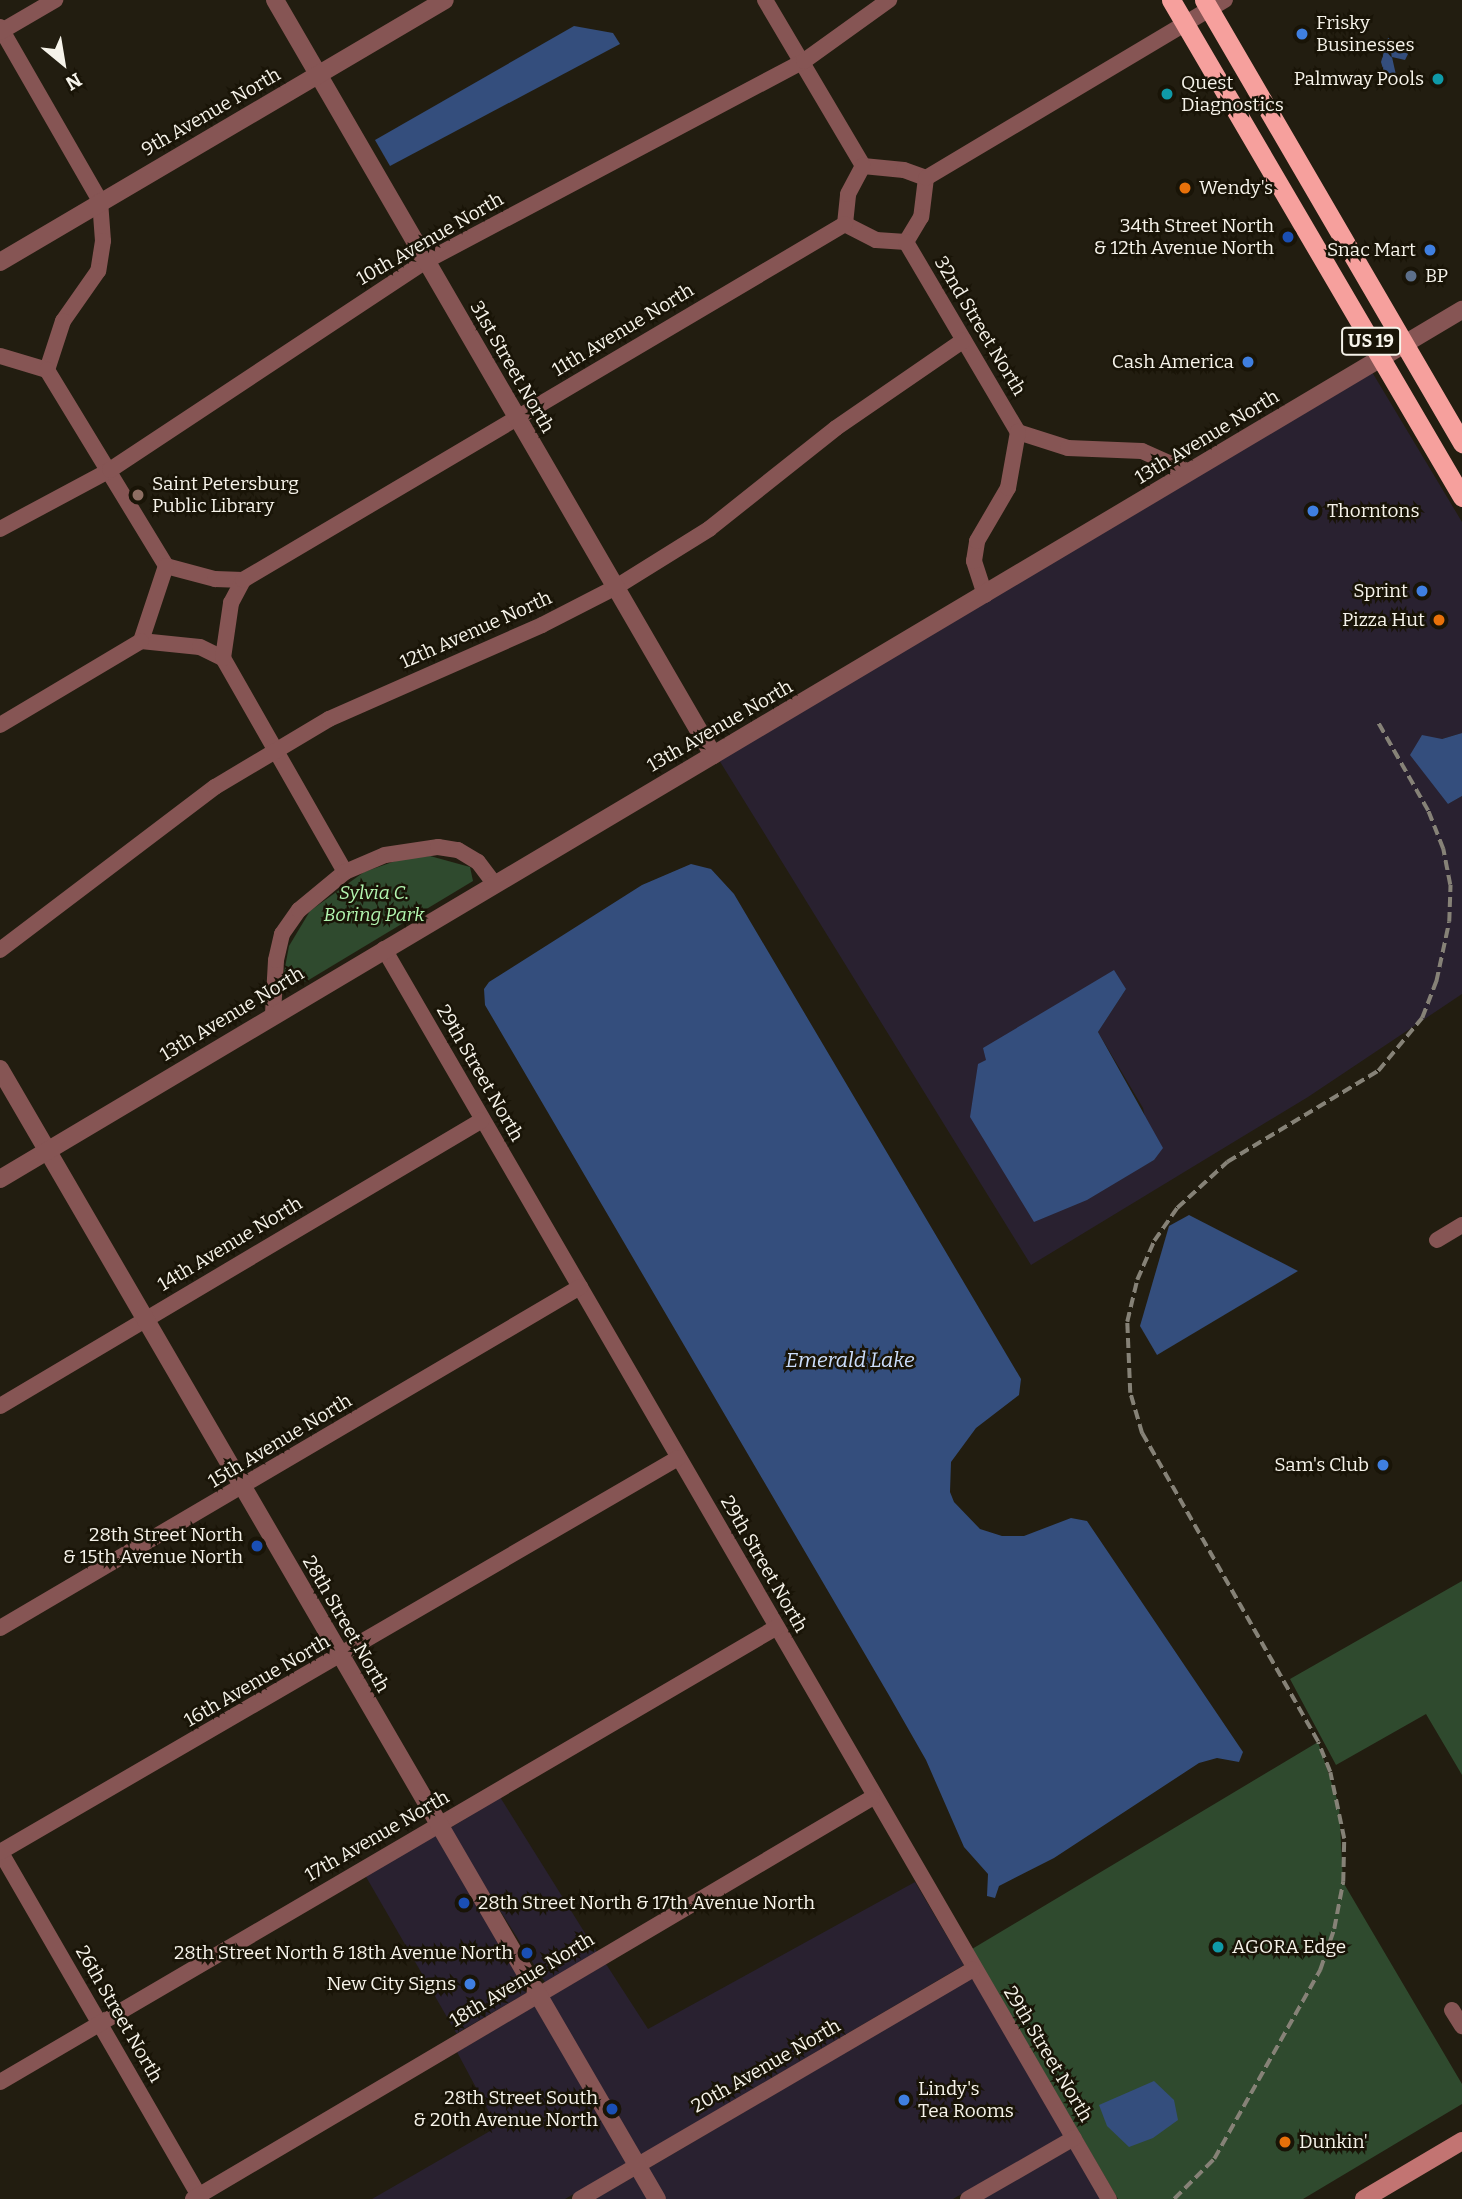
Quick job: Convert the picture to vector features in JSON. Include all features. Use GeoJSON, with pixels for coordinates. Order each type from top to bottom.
{"type":"FeatureCollection","features":[{"type":"Feature","properties":{"kind":"highway","name":"US 19"},"geometry":{"type":"LineString","coordinates":[[1171,0],[1462,497]]}},
{"type":"Feature","properties":{"kind":"highway","name":"US 19"},"geometry":{"type":"LineString","coordinates":[[1213,3],[1307,177],[1462,443]]}},
{"type":"Feature","properties":{"kind":"highway"},"geometry":{"type":"LineString","coordinates":[[1283,191],[1307,177]]}},
{"type":"Feature","properties":{"kind":"main road"},"geometry":{"type":"LineString","coordinates":[[1364,2199],[1462,2141]]}},
{"type":"Feature","properties":{"kind":"street"},"geometry":{"type":"LineString","coordinates":[[47,370],[63,321],[99,271],[103,241],[100,201],[1,30],[55,0]]}},
{"type":"Feature","properties":{"kind":"street","name":"31st Street North"},"geometry":{"type":"LineString","coordinates":[[275,0],[713,755]]}},
{"type":"Feature","properties":{"kind":"street","name":"9th Avenue North"},"geometry":{"type":"LineString","coordinates":[[0,262],[445,0]]}},
{"type":"Feature","properties":{"kind":"street"},"geometry":{"type":"LineString","coordinates":[[765,0],[804,61],[863,166]]}},
{"type":"Feature","properties":{"kind":"street","name":"10th Avenue North"},"geometry":{"type":"LineString","coordinates":[[0,529],[110,470],[426,261],[804,61],[890,0]]}},
{"type":"Feature","properties":{"kind":"street"},"geometry":{"type":"LineString","coordinates":[[863,166],[904,170],[926,177],[1185,23],[1213,3]]}},
{"type":"Feature","properties":{"kind":"street"},"geometry":{"type":"LineString","coordinates":[[863,166],[848,194],[845,224],[876,240],[905,242],[921,217],[926,177]]}},
{"type":"Feature","properties":{"kind":"street","name":"11th Avenue North"},"geometry":{"type":"LineString","coordinates":[[243,580],[845,224]]}},
{"type":"Feature","properties":{"kind":"street","name":"32nd Street North"},"geometry":{"type":"LineString","coordinates":[[905,242],[1018,432]]}},
{"type":"Feature","properties":{"kind":"street","name":"13th Avenue North"},"geometry":{"type":"LineString","coordinates":[[0,1179],[273,1014],[985,595],[1462,310]]}},
{"type":"Feature","properties":{"kind":"street","name":"12th Avenue North"},"geometry":{"type":"LineString","coordinates":[[0,950],[143,837],[274,750],[400,686],[542,625],[616,587],[709,529],[836,428],[964,340]]}},
{"type":"Feature","properties":{"kind":"street"},"geometry":{"type":"LineString","coordinates":[[0,356],[47,370],[166,566],[215,579],[243,580],[230,603],[223,658]]}},
{"type":"Feature","properties":{"kind":"street"},"geometry":{"type":"LineString","coordinates":[[985,595],[974,561],[977,541],[1008,488],[1018,432],[1068,448],[1142,451],[1189,472]]}},
{"type":"Feature","properties":{"kind":"street"},"geometry":{"type":"LineString","coordinates":[[141,641],[166,566]]}},
{"type":"Feature","properties":{"kind":"street"},"geometry":{"type":"LineString","coordinates":[[0,725],[141,641],[200,647],[223,658],[345,872]]}},
{"type":"Feature","properties":{"kind":"street"},"geometry":{"type":"LineString","coordinates":[[273,1014],[276,960],[282,934],[299,910],[345,872],[385,855],[438,847],[458,850],[478,862],[494,883]]}},
{"type":"Feature","properties":{"kind":"street","name":"29th Street North"},"geometry":{"type":"LineString","coordinates":[[384,949],[777,1627],[872,1798],[1109,2199]]}},
{"type":"Feature","properties":{"kind":"street","name":"28th Street North"},"geometry":{"type":"LineString","coordinates":[[0,1069],[657,2199]]}},
{"type":"Feature","properties":{"kind":"street","name":"14th Avenue North"},"geometry":{"type":"LineString","coordinates":[[0,1406],[482,1120]]}},
{"type":"Feature","properties":{"kind":"street"},"geometry":{"type":"LineString","coordinates":[[1437,1240],[1462,1225]]}},
{"type":"Feature","properties":{"kind":"street","name":"15th Avenue North"},"geometry":{"type":"LineString","coordinates":[[0,1628],[580,1287]]}},
{"type":"Feature","properties":{"kind":"street","name":"16th Avenue North"},"geometry":{"type":"LineString","coordinates":[[0,1851],[340,1657],[678,1458]]}},
{"type":"Feature","properties":{"kind":"street","name":"17th Avenue North"},"geometry":{"type":"LineString","coordinates":[[0,2082],[777,1627]]}},
{"type":"Feature","properties":{"kind":"street","name":"18th Avenue North"},"geometry":{"type":"LineString","coordinates":[[198,2198],[872,1798]]}},
{"type":"Feature","properties":{"kind":"street","name":"26th Street North"},"geometry":{"type":"LineString","coordinates":[[0,1851],[198,2198]]}},
{"type":"Feature","properties":{"kind":"street","name":"20th Avenue North"},"geometry":{"type":"LineString","coordinates":[[580,2199],[973,1969]]}},
{"type":"Feature","properties":{"kind":"street"},"geometry":{"type":"LineString","coordinates":[[1452,2010],[1462,2026]]}},
{"type":"Feature","properties":{"kind":"street"},"geometry":{"type":"LineString","coordinates":[[968,2199],[1074,2138]]}},
{"type":"Feature","properties":{"kind":"shaded area"},"geometry":{"type":"Polygon","coordinates":[[[1372,372],[1462,522],[1462,733],[1442,739],[1448,804],[1462,796],[1462,994],[1308,1097],[1031,1265],[719,760],[1372,372]],[[1126,989],[978,1065],[1076,1202],[1154,1160],[1143,1108],[1098,1032],[1126,989]]]}},
{"type":"Feature","properties":{"kind":"shaded area"},"geometry":{"type":"Polygon","coordinates":[[[500,1797],[597,1952],[546,1984],[449,1829],[500,1797]]]}},
{"type":"Feature","properties":{"kind":"shaded area"},"geometry":{"type":"Polygon","coordinates":[[[436,1834],[528,1992],[456,2033],[365,1875],[436,1834]]]}},
{"type":"Feature","properties":{"kind":"shaded area"},"geometry":{"type":"Polygon","coordinates":[[[915,1882],[964,1965],[639,2156],[548,1998],[606,1964],[648,2029],[915,1882]]]}},
{"type":"Feature","properties":{"kind":"shaded area"},"geometry":{"type":"Polygon","coordinates":[[[972,1978],[1064,2135],[953,2199],[664,2199],[647,2169],[972,1978]]]}},
{"type":"Feature","properties":{"kind":"shaded area"},"geometry":{"type":"Polygon","coordinates":[[[536,2005],[628,2163],[565,2199],[372,2199],[497,2127],[457,2052],[536,2005]]]}},
{"type":"Feature","properties":{"kind":"shaded area"},"geometry":{"type":"Polygon","coordinates":[[[1072,2148],[1101,2199],[983,2199],[1072,2148]]]}},
{"type":"Feature","properties":{"kind":"shaded area"},"geometry":{"type":"Polygon","coordinates":[[[635,2176],[649,2199],[595,2199],[635,2176]]]}},
{"type":"Feature","properties":{"kind":"green space","name":"Sylvia C. Boring Park"},"geometry":{"type":"Polygon","coordinates":[[[430,856],[470,867],[473,881],[307,981],[288,984],[283,978],[289,946],[310,911],[364,872],[401,859],[430,856]]]}},
{"type":"Feature","properties":{"kind":"green space"},"geometry":{"type":"Polygon","coordinates":[[[1462,1581],[1462,1775],[1426,1714],[1336,1765],[1290,1679],[1462,1581]]]}},
{"type":"Feature","properties":{"kind":"green space"},"geometry":{"type":"Polygon","coordinates":[[[1318,1742],[1339,1805],[1343,1882],[1462,2084],[1462,2104],[1303,2199],[1118,2199],[972,1949],[1318,1742]]]}},
{"type":"Feature","properties":{"kind":"water"},"geometry":{"type":"Polygon","coordinates":[[[574,26],[613,33],[620,44],[390,166],[375,140],[574,26]]]}},
{"type":"Feature","properties":{"kind":"water"},"geometry":{"type":"Polygon","coordinates":[[[1388,38],[1401,43],[1408,54],[1405,60],[1392,57],[1396,75],[1386,79],[1381,62],[1388,38]]]}},
{"type":"Feature","properties":{"kind":"water"},"geometry":{"type":"Polygon","coordinates":[[[1462,733],[1462,796],[1448,804],[1410,755],[1422,735],[1442,739],[1462,733]]]}},
{"type":"Feature","properties":{"kind":"water","name":"Emerald Lake"},"geometry":{"type":"Polygon","coordinates":[[[691,864],[711,869],[734,894],[1021,1379],[1019,1395],[976,1428],[951,1462],[950,1492],[954,1502],[980,1529],[1002,1536],[1024,1536],[1071,1518],[1087,1521],[1243,1752],[1239,1762],[1217,1758],[1199,1763],[1054,1858],[999,1886],[995,1898],[987,1896],[988,1874],[964,1847],[926,1760],[485,1005],[484,989],[489,982],[642,885],[691,864]]]}},
{"type":"Feature","properties":{"kind":"water"},"geometry":{"type":"Polygon","coordinates":[[[1114,970],[1126,989],[1098,1032],[1163,1148],[1154,1160],[1087,1200],[1034,1222],[970,1117],[978,1064],[986,1060],[983,1048],[1114,970]]]}},
{"type":"Feature","properties":{"kind":"water"},"geometry":{"type":"Polygon","coordinates":[[[1189,1215],[1298,1271],[1157,1355],[1140,1326],[1169,1226],[1189,1215]]]}},
{"type":"Feature","properties":{"kind":"water"},"geometry":{"type":"Polygon","coordinates":[[[1154,2081],[1174,2100],[1178,2120],[1153,2138],[1129,2147],[1107,2126],[1099,2105],[1154,2081]]]}},
{"type":"Feature","properties":{"kind":"railway"},"geometry":{"type":"LineString","coordinates":[[1174,2199],[1214,2159],[1320,1970],[1334,1929],[1343,1882],[1344,1839],[1330,1772],[1318,1742],[1142,1434],[1130,1393],[1127,1322],[1137,1280],[1154,1241],[1177,1208],[1227,1162],[1378,1071],[1422,1018],[1436,982],[1449,922],[1450,885],[1443,849],[1428,811],[1378,723]]}},
{"type":"Feature","properties":{"kind":"place","name":"Frisky Businesses"},"geometry":{"type":"Point","coordinates":[1302,34]}},
{"type":"Feature","properties":{"kind":"place","name":"Palmway Pools"},"geometry":{"type":"Point","coordinates":[1438,79]}},
{"type":"Feature","properties":{"kind":"place","name":"Quest Diagnostics"},"geometry":{"type":"Point","coordinates":[1167,94]}},
{"type":"Feature","properties":{"kind":"place","name":"Wendy's"},"geometry":{"type":"Point","coordinates":[1185,188]}},
{"type":"Feature","properties":{"kind":"place","name":"34th Street North & 12th Avenue North"},"geometry":{"type":"Point","coordinates":[1288,237]}},
{"type":"Feature","properties":{"kind":"place","name":"Snac Mart"},"geometry":{"type":"Point","coordinates":[1430,250]}},
{"type":"Feature","properties":{"kind":"place","name":"BP"},"geometry":{"type":"Point","coordinates":[1411,276]}},
{"type":"Feature","properties":{"kind":"place","name":"Cash America"},"geometry":{"type":"Point","coordinates":[1248,362]}},
{"type":"Feature","properties":{"kind":"place","name":"Saint Petersburg Public Library"},"geometry":{"type":"Point","coordinates":[138,495]}},
{"type":"Feature","properties":{"kind":"place","name":"Thorntons"},"geometry":{"type":"Point","coordinates":[1313,511]}},
{"type":"Feature","properties":{"kind":"place","name":"Sprint"},"geometry":{"type":"Point","coordinates":[1422,591]}},
{"type":"Feature","properties":{"kind":"place","name":"Pizza Hut"},"geometry":{"type":"Point","coordinates":[1439,620]}},
{"type":"Feature","properties":{"kind":"place","name":"Sam's Club"},"geometry":{"type":"Point","coordinates":[1383,1465]}},
{"type":"Feature","properties":{"kind":"place","name":"28th Street North & 15th Avenue North"},"geometry":{"type":"Point","coordinates":[257,1546]}},
{"type":"Feature","properties":{"kind":"place","name":"28th Street North & 17th Avenue North"},"geometry":{"type":"Point","coordinates":[464,1903]}},
{"type":"Feature","properties":{"kind":"place","name":"AGORA Edge"},"geometry":{"type":"Point","coordinates":[1218,1947]}},
{"type":"Feature","properties":{"kind":"place","name":"28th Street North & 18th Avenue North"},"geometry":{"type":"Point","coordinates":[527,1953]}},
{"type":"Feature","properties":{"kind":"place","name":"New City Signs"},"geometry":{"type":"Point","coordinates":[470,1984]}},
{"type":"Feature","properties":{"kind":"place","name":"Lindy's Tea Rooms"},"geometry":{"type":"Point","coordinates":[904,2100]}},
{"type":"Feature","properties":{"kind":"place","name":"28th Street South & 20th Avenue North"},"geometry":{"type":"Point","coordinates":[612,2109]}},
{"type":"Feature","properties":{"kind":"place","name":"Dunkin'"},"geometry":{"type":"Point","coordinates":[1285,2142]}}]}
